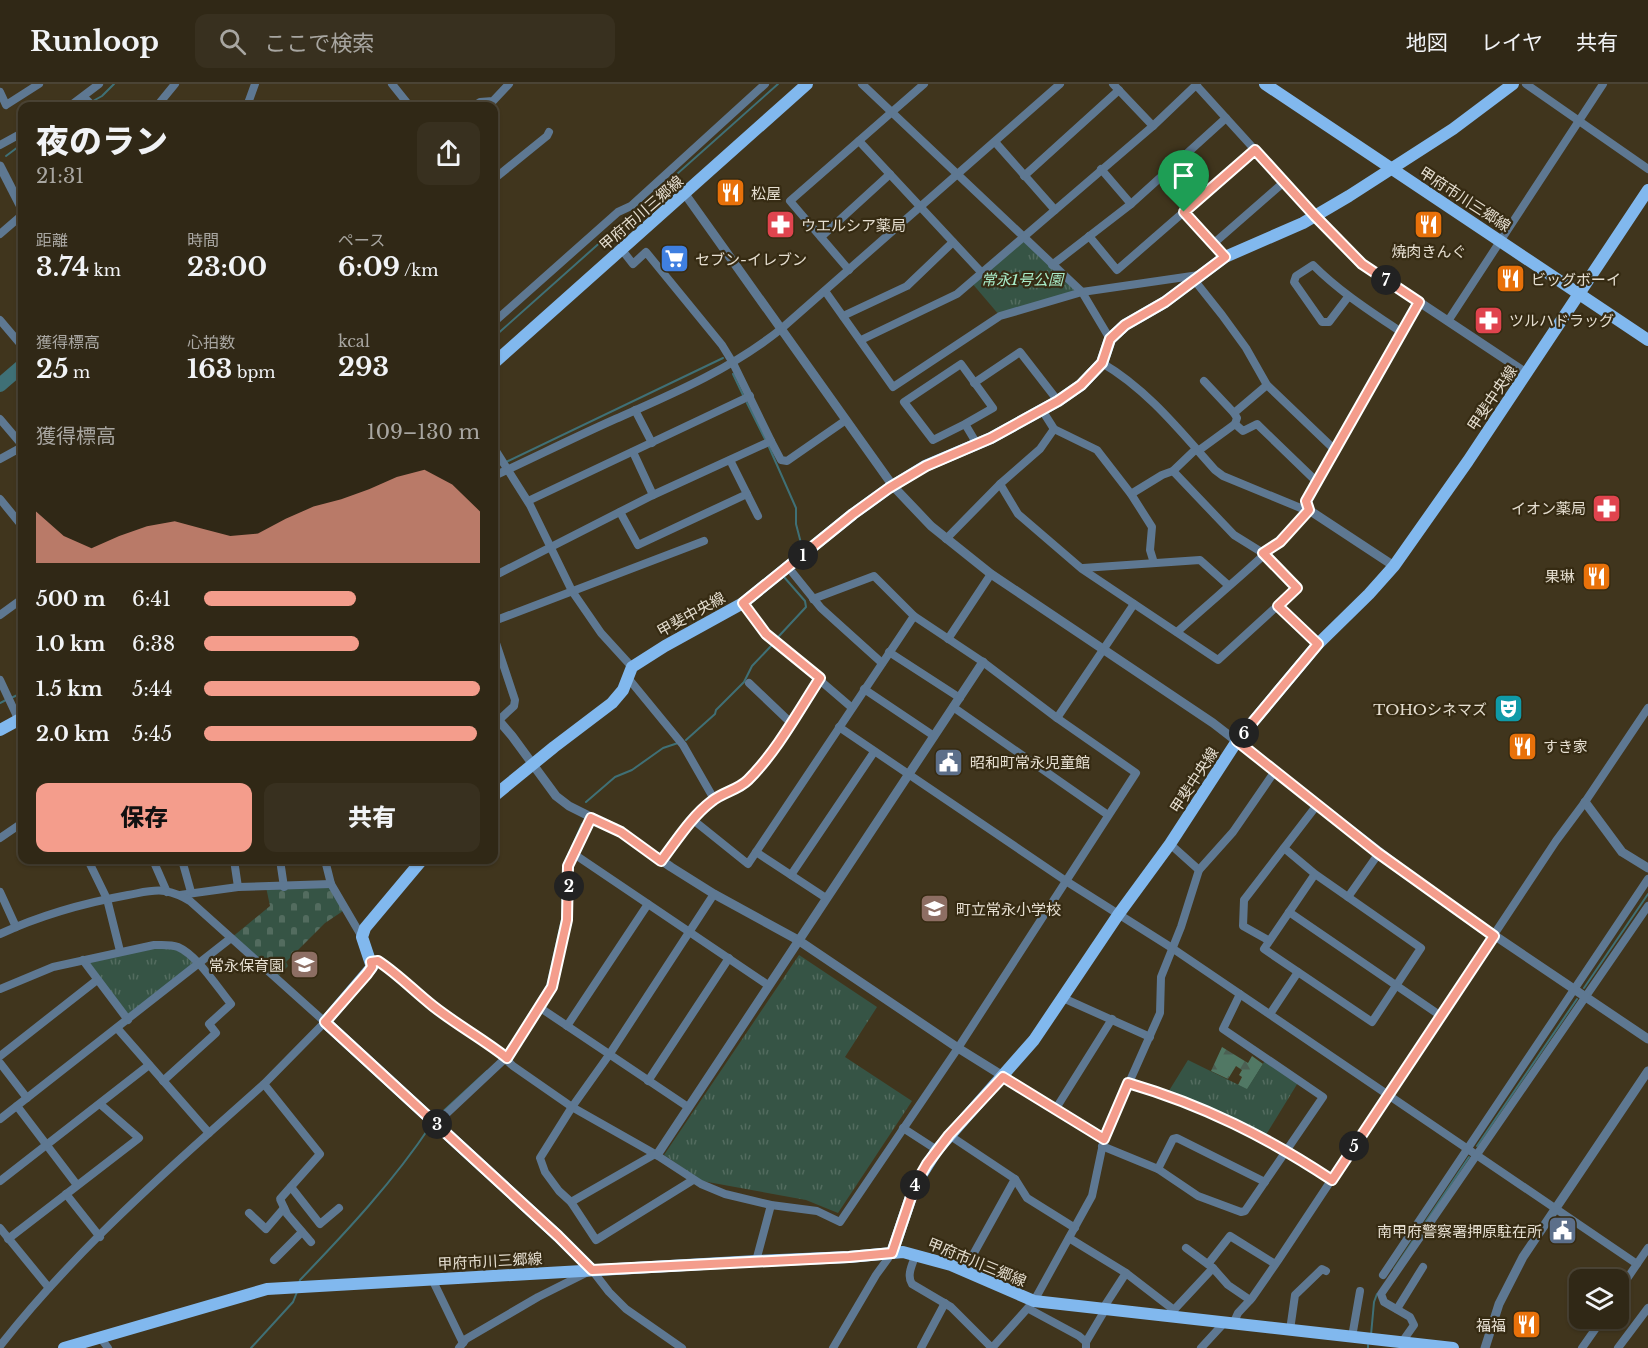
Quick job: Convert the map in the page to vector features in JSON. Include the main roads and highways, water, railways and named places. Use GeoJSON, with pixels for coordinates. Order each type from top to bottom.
{"type":"FeatureCollection","features":[{"type":"Feature","properties":{"kind":"main road","name":"甲府市川三郷線"},"geometry":{"type":"LineString","coordinates":[[498,359],[807,84]]}},
{"type":"Feature","properties":{"kind":"main road","name":"甲府市川三郷線"},"geometry":{"type":"LineString","coordinates":[[1265,84],[1279,88],[1391,169],[1502,240],[1648,339]]}},
{"type":"Feature","properties":{"kind":"main road","name":"甲斐中央線"},"geometry":{"type":"LineString","coordinates":[[498,793],[612,703],[623,690],[630,673],[664,646],[743,603],[853,514],[893,486],[926,466],[977,444],[1042,410],[1081,385],[1102,363],[1110,339],[1133,318],[1165,302],[1225,257],[1315,216],[1453,129],[1513,84]]}},
{"type":"Feature","properties":{"kind":"main road","name":"甲斐中央線"},"geometry":{"type":"LineString","coordinates":[[892,1253],[915,1185],[937,1150],[1034,1040],[1118,915],[1170,844],[1237,741],[1318,644],[1394,566],[1648,190]]}},
{"type":"Feature","properties":{"kind":"main road"},"geometry":{"type":"LineString","coordinates":[[0,730],[18,720]]}},
{"type":"Feature","properties":{"kind":"main road"},"geometry":{"type":"LineString","coordinates":[[419,864],[365,928],[362,937],[372,967],[325,1022],[592,1270]]}},
{"type":"Feature","properties":{"kind":"main road","name":"甲府市川三郷線"},"geometry":{"type":"LineString","coordinates":[[64,1348],[267,1289],[849,1257],[903,1252],[916,1254],[964,1271],[1032,1305],[1170,1313],[1229,1323],[1453,1348]]}},
{"type":"Feature","properties":{"kind":"waterway"},"geometry":{"type":"LineString","coordinates":[[91,102],[102,96],[114,84]]}},
{"type":"Feature","properties":{"kind":"waterway"},"geometry":{"type":"LineString","coordinates":[[498,333],[778,84]]}},
{"type":"Feature","properties":{"kind":"waterway"},"geometry":{"type":"LineString","coordinates":[[6,156],[18,147]]}},
{"type":"Feature","properties":{"kind":"waterway"},"geometry":{"type":"LineString","coordinates":[[617,227],[626,237]]}},
{"type":"Feature","properties":{"kind":"waterway"},"geometry":{"type":"LineString","coordinates":[[506,462],[723,358]]}},
{"type":"Feature","properties":{"kind":"waterway"},"geometry":{"type":"LineString","coordinates":[[0,385],[18,369]]}},
{"type":"Feature","properties":{"kind":"waterway"},"geometry":{"type":"LineString","coordinates":[[733,374],[743,395]]}},
{"type":"Feature","properties":{"kind":"waterway"},"geometry":{"type":"LineString","coordinates":[[747,403],[765,439]]}},
{"type":"Feature","properties":{"kind":"waterway"},"geometry":{"type":"LineString","coordinates":[[769,447],[796,508],[796,524],[802,547]]}},
{"type":"Feature","properties":{"kind":"waterway"},"geometry":{"type":"LineString","coordinates":[[779,636],[806,607],[805,601],[784,577]]}},
{"type":"Feature","properties":{"kind":"waterway"},"geometry":{"type":"LineString","coordinates":[[686,740],[715,714],[716,710],[744,682],[752,666],[772,645]]}},
{"type":"Feature","properties":{"kind":"waterway"},"geometry":{"type":"LineString","coordinates":[[11,698],[18,695]]}},
{"type":"Feature","properties":{"kind":"waterway"},"geometry":{"type":"LineString","coordinates":[[0,703],[6,700]]}},
{"type":"Feature","properties":{"kind":"waterway"},"geometry":{"type":"LineString","coordinates":[[586,802],[615,777],[632,770],[663,748],[678,743]]}},
{"type":"Feature","properties":{"kind":"waterway"},"geometry":{"type":"LineString","coordinates":[[504,1055],[547,986],[562,919],[563,867],[582,824]]}},
{"type":"Feature","properties":{"kind":"waterway"},"geometry":{"type":"LineString","coordinates":[[1584,988],[1648,894]]}},
{"type":"Feature","properties":{"kind":"waterway"},"geometry":{"type":"LineString","coordinates":[[1477,1146],[1577,999]]}},
{"type":"Feature","properties":{"kind":"waterway"},"geometry":{"type":"LineString","coordinates":[[436,1118],[487,1071]]}},
{"type":"Feature","properties":{"kind":"waterway"},"geometry":{"type":"LineString","coordinates":[[299,1284],[300,1280],[385,1186],[431,1125]]}},
{"type":"Feature","properties":{"kind":"waterway"},"geometry":{"type":"LineString","coordinates":[[1394,1269],[1469,1157]]}},
{"type":"Feature","properties":{"kind":"waterway"},"geometry":{"type":"LineString","coordinates":[[251,1348],[293,1302],[297,1292]]}},
{"type":"Feature","properties":{"kind":"waterway"},"geometry":{"type":"LineString","coordinates":[[1371,1335],[1374,1302],[1377,1294]]}},
{"type":"Feature","properties":{"kind":"place","name":"松屋"},"geometry":{"type":"Point","coordinates":[730,193]}},
{"type":"Feature","properties":{"kind":"place","name":"焼肉きんぐ"},"geometry":{"type":"Point","coordinates":[1429,224]}},
{"type":"Feature","properties":{"kind":"place","name":"ウエルシア薬局"},"geometry":{"type":"Point","coordinates":[780,225]}},
{"type":"Feature","properties":{"kind":"place","name":"セブン-イレブン"},"geometry":{"type":"Point","coordinates":[674,259]}},
{"type":"Feature","properties":{"kind":"place","name":"ビッグボーイ"},"geometry":{"type":"Point","coordinates":[1510,279]}},
{"type":"Feature","properties":{"kind":"place","name":"ツルハドラッグ"},"geometry":{"type":"Point","coordinates":[1488,320]}},
{"type":"Feature","properties":{"kind":"place","name":"イオン薬局"},"geometry":{"type":"Point","coordinates":[1607,508]}},
{"type":"Feature","properties":{"kind":"place","name":"果琳"},"geometry":{"type":"Point","coordinates":[1596,576]}},
{"type":"Feature","properties":{"kind":"place","name":"TOHOシネマズ"},"geometry":{"type":"Point","coordinates":[1508,709]}},
{"type":"Feature","properties":{"kind":"place","name":"すき家"},"geometry":{"type":"Point","coordinates":[1522,746]}},
{"type":"Feature","properties":{"kind":"place","name":"昭和町常永児童館"},"geometry":{"type":"Point","coordinates":[949,762]}},
{"type":"Feature","properties":{"kind":"place","name":"町立常永小学校"},"geometry":{"type":"Point","coordinates":[935,909]}},
{"type":"Feature","properties":{"kind":"place","name":"常永保育園"},"geometry":{"type":"Point","coordinates":[305,965]}},
{"type":"Feature","properties":{"kind":"place","name":"南甲府警察署押原駐在所"},"geometry":{"type":"Point","coordinates":[1563,1231]}},
{"type":"Feature","properties":{"kind":"place","name":"福福"},"geometry":{"type":"Point","coordinates":[1527,1325]}},
{"type":"Feature","properties":{"kind":"park label","name":"常永1号公園"},"geometry":{"type":"Point","coordinates":[1022,279]}}]}
